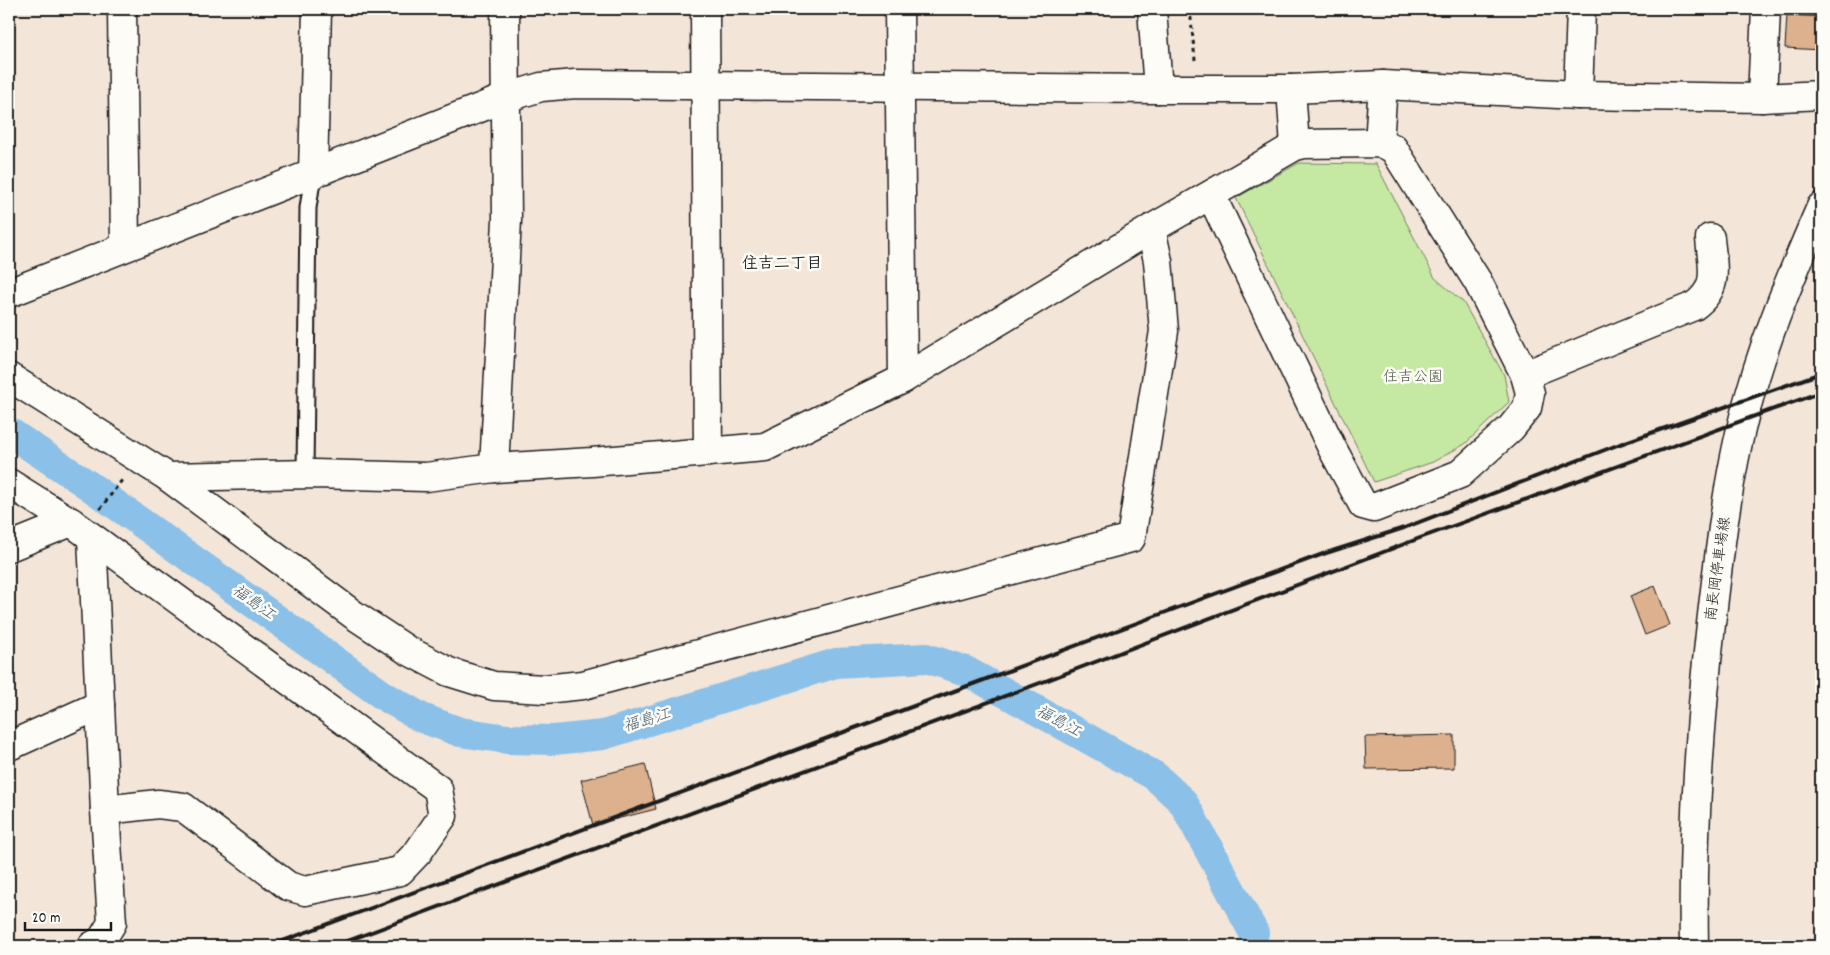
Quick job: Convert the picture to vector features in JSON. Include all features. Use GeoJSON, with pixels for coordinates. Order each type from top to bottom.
{"type":"FeatureCollection","features":[{"type":"Feature","properties":{"kind":"street"},"geometry":{"type":"LineString","coordinates":[[122,9],[125,246]]}},
{"type":"Feature","properties":{"kind":"street"},"geometry":{"type":"LineString","coordinates":[[313,174],[317,9]]}},
{"type":"Feature","properties":{"kind":"street"},"geometry":{"type":"LineString","coordinates":[[494,468],[507,220],[505,9]]}},
{"type":"Feature","properties":{"kind":"street"},"geometry":{"type":"LineString","coordinates":[[705,9],[708,452]]}},
{"type":"Feature","properties":{"kind":"street"},"geometry":{"type":"LineString","coordinates":[[899,9],[903,380]]}},
{"type":"Feature","properties":{"kind":"street"},"geometry":{"type":"LineString","coordinates":[[1152,9],[1171,89]]}},
{"type":"Feature","properties":{"kind":"street"},"geometry":{"type":"LineString","coordinates":[[1578,95],[1581,9]]}},
{"type":"Feature","properties":{"kind":"street"},"geometry":{"type":"LineString","coordinates":[[1762,98],[1766,9]]}},
{"type":"Feature","properties":{"kind":"street"},"geometry":{"type":"LineString","coordinates":[[9,293],[505,98],[542,87],[574,84],[1292,89],[1383,85],[1578,95],[1762,98],[1821,95]]}},
{"type":"Feature","properties":{"kind":"street"},"geometry":{"type":"LineString","coordinates":[[1379,143],[1383,85]]}},
{"type":"Feature","properties":{"kind":"street"},"geometry":{"type":"LineString","coordinates":[[1292,89],[1295,146]]}},
{"type":"Feature","properties":{"kind":"street"},"geometry":{"type":"LineString","coordinates":[[168,477],[305,474],[426,477],[494,468],[765,447],[903,380],[1151,228],[1295,146],[1379,143],[1393,148],[1473,274],[1525,375],[1530,393],[1527,408],[1511,428],[1460,474],[1374,508],[1363,505],[1332,448],[1211,195]]}},
{"type":"Feature","properties":{"kind":"street","name":"南長岡停車場線"},"geometry":{"type":"LineString","coordinates":[[1694,946],[1694,815],[1702,703],[1718,563],[1734,466],[1750,392],[1770,331],[1821,207]]}},
{"type":"Feature","properties":{"kind":"street"},"geometry":{"type":"LineString","coordinates":[[9,377],[168,477],[354,615],[407,650],[441,668],[494,686],[544,689],[583,685],[1131,538],[1164,331],[1158,261],[1151,228]]}},
{"type":"Feature","properties":{"kind":"street"},"geometry":{"type":"LineString","coordinates":[[1525,375],[1694,306],[1706,298],[1712,288],[1713,278],[1710,238]]}},
{"type":"Feature","properties":{"kind":"street"},"geometry":{"type":"LineString","coordinates":[[9,483],[87,524],[438,789],[443,816],[418,852],[400,871],[305,891],[288,886],[183,807],[158,804],[105,810]]}},
{"type":"Feature","properties":{"kind":"street"},"geometry":{"type":"LineString","coordinates":[[9,546],[87,524]]}},
{"type":"Feature","properties":{"kind":"street"},"geometry":{"type":"LineString","coordinates":[[87,524],[100,705],[112,923],[101,941],[92,946]]}},
{"type":"Feature","properties":{"kind":"street"},"geometry":{"type":"LineString","coordinates":[[9,746],[100,705]]}},
{"type":"Feature","properties":{"kind":"lane"},"geometry":{"type":"LineString","coordinates":[[305,474],[308,208],[313,174]]}},
{"type":"Feature","properties":{"kind":"path"},"geometry":{"type":"LineString","coordinates":[[1171,89],[1183,68],[1194,68],[1190,9]]}},
{"type":"Feature","properties":{"kind":"path"},"geometry":{"type":"LineString","coordinates":[[87,524],[124,478]]}},
{"type":"Feature","properties":{"kind":"green space","name":"住吉公園"},"geometry":{"type":"Polygon","coordinates":[[[1299,163],[1376,164],[1435,278],[1463,302],[1504,375],[1509,402],[1465,444],[1433,462],[1374,482],[1236,198],[1299,163]]]}},
{"type":"Feature","properties":{"kind":"building"},"geometry":{"type":"Polygon","coordinates":[[[1787,15],[1821,17],[1821,50],[1785,48],[1787,15]]]}},
{"type":"Feature","properties":{"kind":"building"},"geometry":{"type":"Polygon","coordinates":[[[1655,586],[1670,625],[1645,635],[1630,596],[1655,586]]]}},
{"type":"Feature","properties":{"kind":"building"},"geometry":{"type":"Polygon","coordinates":[[[1454,735],[1454,768],[1366,769],[1365,737],[1454,735]]]}},
{"type":"Feature","properties":{"kind":"building"},"geometry":{"type":"Polygon","coordinates":[[[645,764],[656,809],[593,825],[581,780],[645,764]]]}},
{"type":"Feature","properties":{"kind":"waterway","name":"福島江"},"geometry":{"type":"LineString","coordinates":[[9,432],[91,487],[384,696],[422,718],[460,732],[507,739],[554,740],[603,735],[836,663],[926,658],[966,671],[1155,776],[1183,802],[1254,933]]}},
{"type":"Feature","properties":{"kind":"railway"},"geometry":{"type":"LineString","coordinates":[[269,946],[1323,554],[1404,528],[1620,444],[1821,373]]}},
{"type":"Feature","properties":{"kind":"railway"},"geometry":{"type":"LineString","coordinates":[[334,946],[1048,680],[1420,538],[1821,392]]}},
{"type":"Feature","properties":{"kind":"railway"},"geometry":{"type":"LineString","coordinates":[[849,946],[1086,944],[1134,946]]}},
{"type":"Feature","properties":{"kind":"district","name":"住吉二丁目"},"geometry":{"type":"Point","coordinates":[782,264]}}]}
